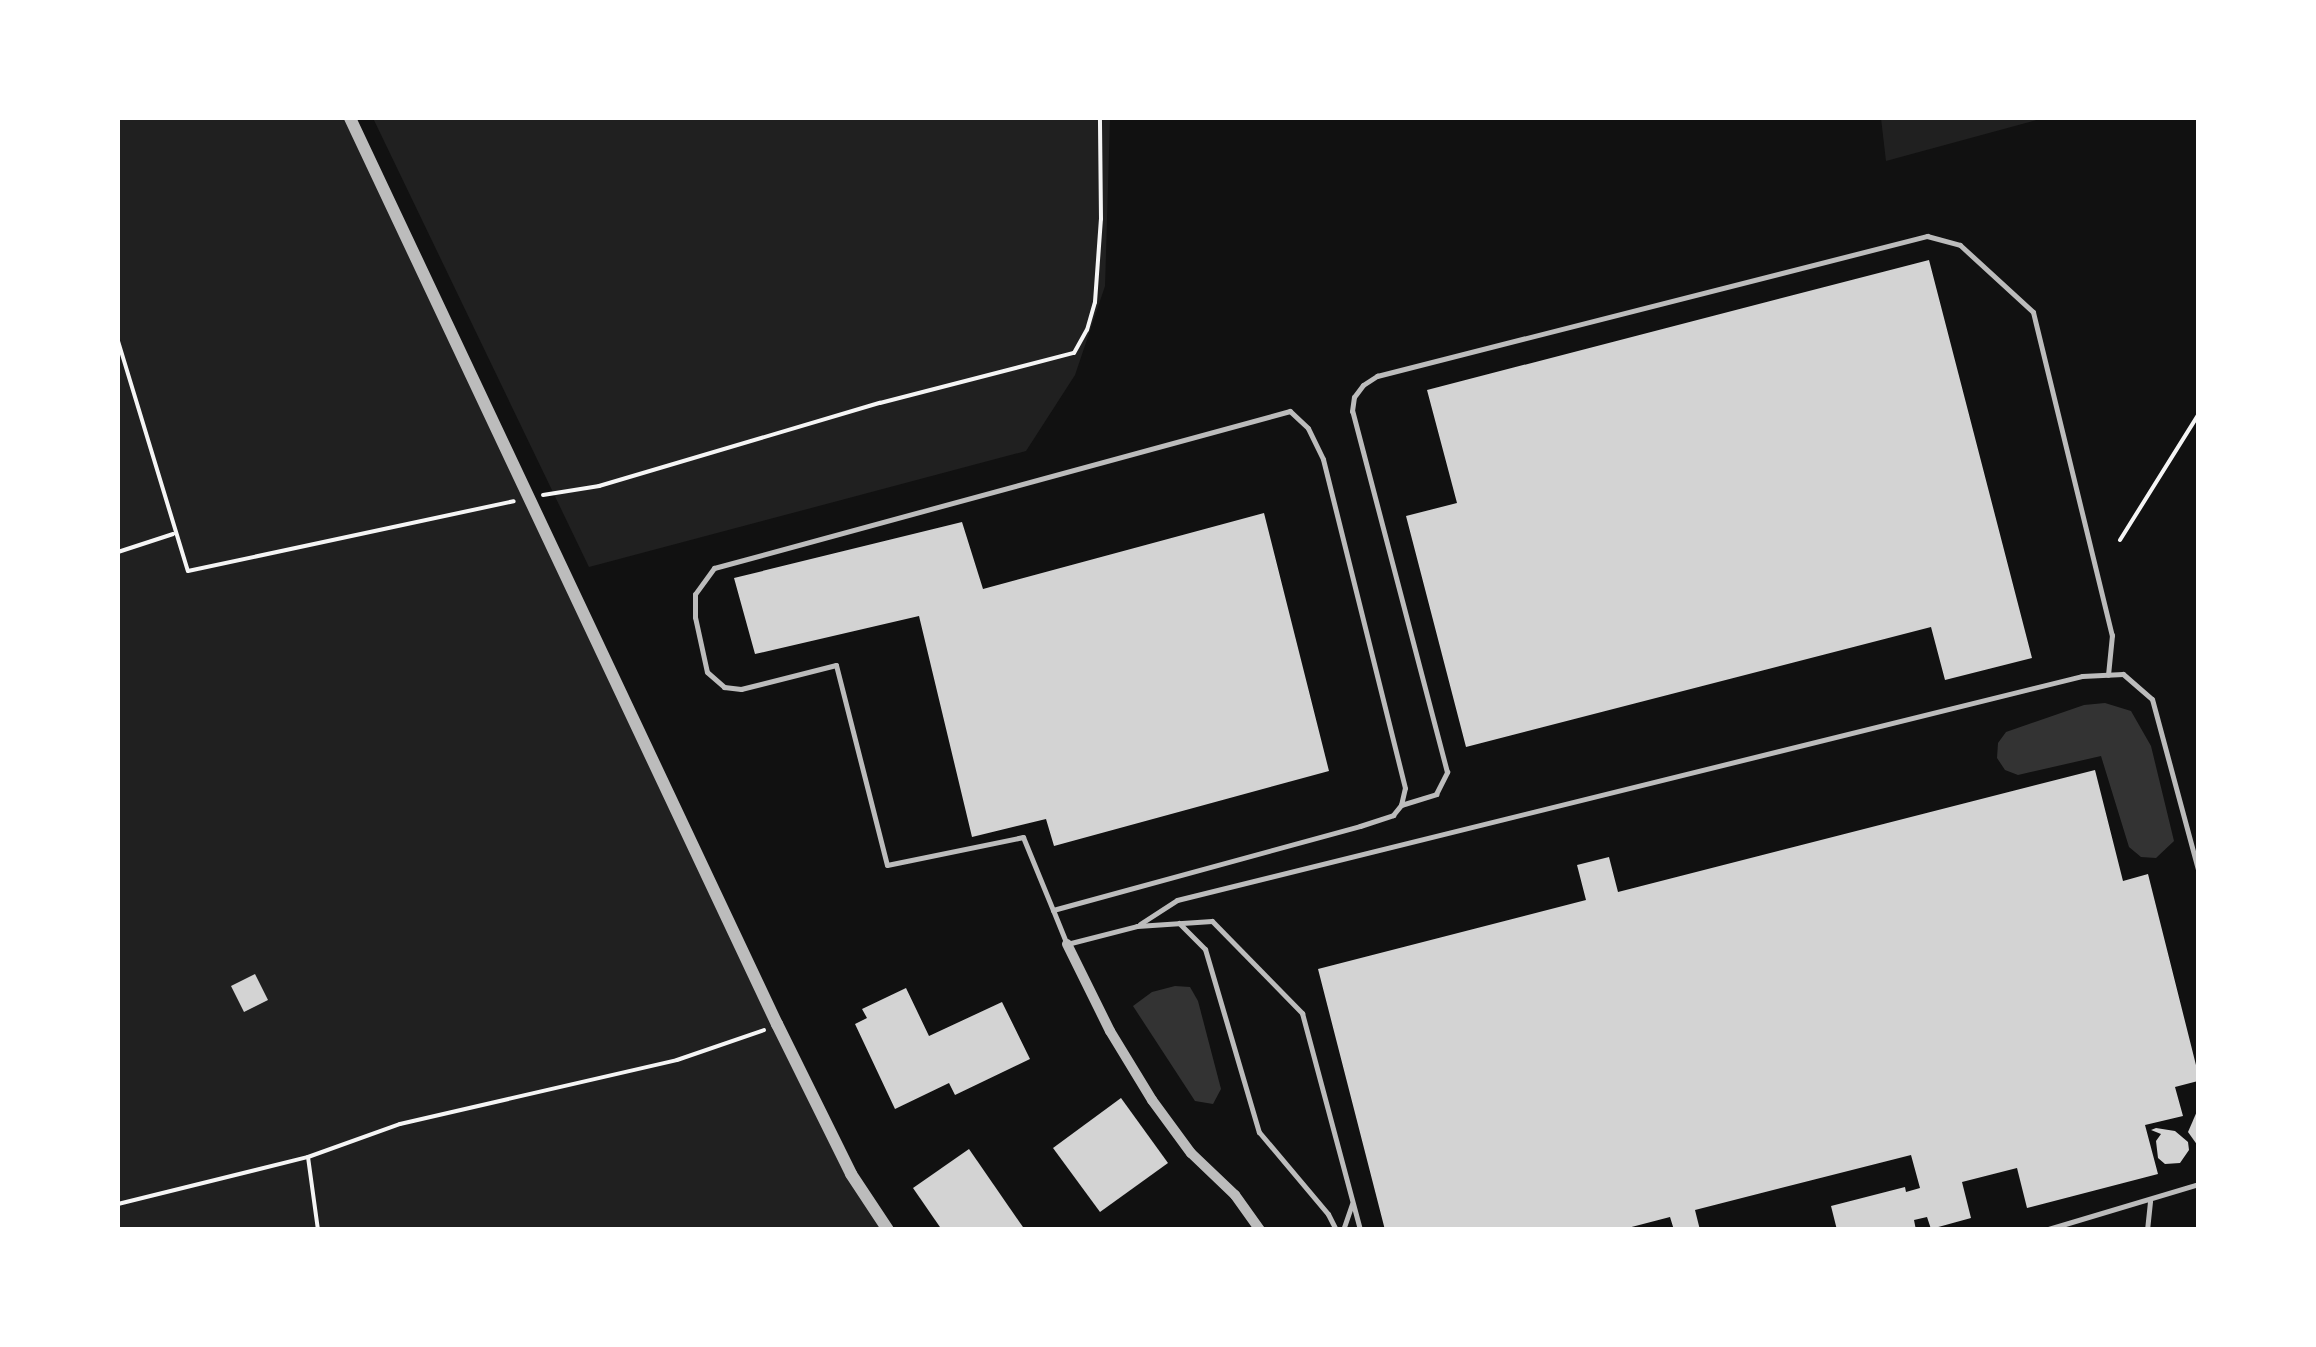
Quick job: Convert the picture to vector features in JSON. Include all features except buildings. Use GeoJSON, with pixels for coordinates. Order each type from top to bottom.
{"type":"FeatureCollection","features":[{"type":"Feature","properties":{"kind":"street"},"geometry":{"type":"LineString","coordinates":[[350,118],[777,1024],[851,1174],[888,1230]]}},
{"type":"Feature","properties":{"kind":"street"},"geometry":{"type":"LineString","coordinates":[[1067,944],[1110,1031],[1152,1100],[1191,1153],[1234,1194],[1260,1230]]}},
{"type":"Feature","properties":{"kind":"lane"},"geometry":{"type":"LineString","coordinates":[[1400,805],[1436,794],[1448,772],[1352,411],[1354,397],[1363,385],[1377,376],[1927,236],[1960,246],[2033,312],[2112,635],[2108,675]]}},
{"type":"Feature","properties":{"kind":"lane"},"geometry":{"type":"LineString","coordinates":[[1053,910],[1360,826],[1393,815],[1400,805],[1405,788],[1323,459],[1308,428],[1290,411],[714,568],[695,594],[694,617],[708,672],[724,687],[741,689],[836,665],[887,864],[1023,837],[1053,910],[1067,944],[1137,926],[1212,921],[1302,1012],[1360,1230]]}},
{"type":"Feature","properties":{"kind":"lane"},"geometry":{"type":"LineString","coordinates":[[1137,926],[1176,900],[2082,676],[2123,674],[2152,699],[2198,870]]}},
{"type":"Feature","properties":{"kind":"lane"},"geometry":{"type":"LineString","coordinates":[[1179,923],[1205,949],[1259,1132],[1340,1230],[1353,1203]]}},
{"type":"Feature","properties":{"kind":"lane"},"geometry":{"type":"LineString","coordinates":[[2045,1230],[2198,1184]]}},
{"type":"Feature","properties":{"kind":"lane"},"geometry":{"type":"LineString","coordinates":[[2147,1230],[2150,1201]]}},
{"type":"Feature","properties":{"kind":"path"},"geometry":{"type":"LineString","coordinates":[[118,342],[188,571],[599,486],[880,403],[1074,353],[1088,330],[1095,302],[1101,219],[1100,118]]}},
{"type":"Feature","properties":{"kind":"path"},"geometry":{"type":"LineString","coordinates":[[2120,540],[2198,415]]}},
{"type":"Feature","properties":{"kind":"path"},"geometry":{"type":"LineString","coordinates":[[118,552],[174,534]]}},
{"type":"Feature","properties":{"kind":"path"},"geometry":{"type":"LineString","coordinates":[[118,722],[118,732]]}},
{"type":"Feature","properties":{"kind":"path"},"geometry":{"type":"LineString","coordinates":[[118,1204],[308,1157],[400,1124],[677,1060],[777,1024]]}},
{"type":"Feature","properties":{"kind":"path"},"geometry":{"type":"LineString","coordinates":[[308,1157],[318,1230]]}},
{"type":"Feature","properties":{"kind":"shaded area"},"geometry":{"type":"Polygon","coordinates":[[[118,118],[350,118],[881,1229],[118,1229],[118,118]]]}},
{"type":"Feature","properties":{"kind":"shaded area"},"geometry":{"type":"Polygon","coordinates":[[[373,118],[1110,118],[1105,286],[1075,375],[1026,451],[589,567],[373,118]]]}},
{"type":"Feature","properties":{"kind":"shaded area"},"geometry":{"type":"Polygon","coordinates":[[[1881,118],[2044,118],[1886,161],[1881,118]]]}},
{"type":"Feature","properties":{"kind":"shaded area"},"geometry":{"type":"Polygon","coordinates":[[[2105,703],[2131,711],[2151,746],[2174,841],[2156,858],[2141,857],[2129,847],[2101,756],[2018,775],[2005,770],[1997,758],[1998,743],[2006,732],[2084,705],[2105,703]]]}},
{"type":"Feature","properties":{"kind":"shaded area"},"geometry":{"type":"Polygon","coordinates":[[[1190,987],[1198,1001],[1221,1089],[1213,1104],[1195,1101],[1133,1006],[1152,992],[1190,987]]]}}]}
